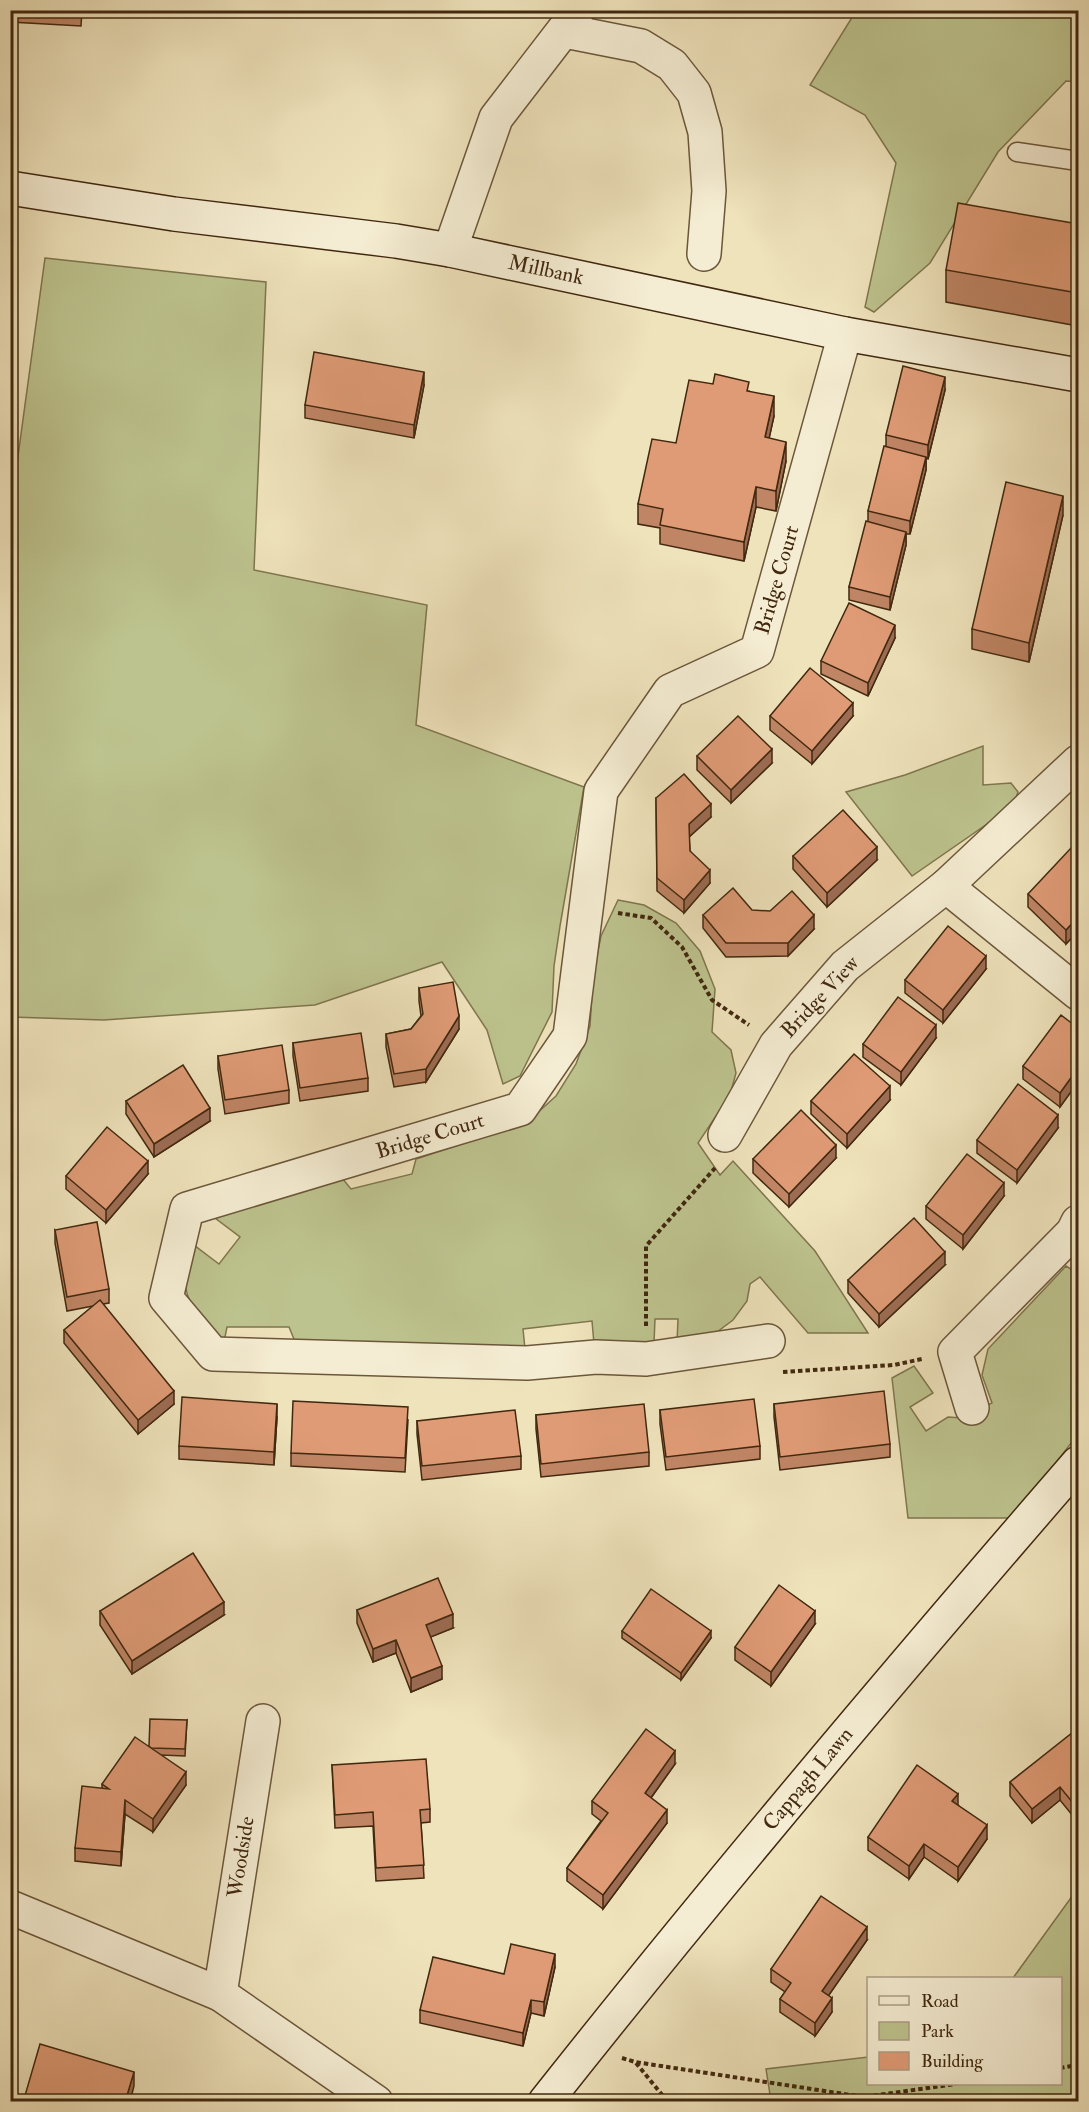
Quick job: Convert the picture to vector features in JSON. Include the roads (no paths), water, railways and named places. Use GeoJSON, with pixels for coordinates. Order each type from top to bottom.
{"type":"FeatureCollection","features":[{"type":"Feature","properties":{"kind":"street"},"geometry":{"type":"LineString","coordinates":[[450,250],[496,118],[571,21],[641,46],[672,64],[694,93],[705,132],[709,191],[704,254]]}},
{"type":"Feature","properties":{"kind":"street","name":"Millbank"},"geometry":{"type":"LineString","coordinates":[[10,188],[174,214],[396,241],[450,250],[845,334],[1078,375]]}},
{"type":"Feature","properties":{"kind":"street","name":"Bridge Court"},"geometry":{"type":"LineString","coordinates":[[768,1341],[646,1359],[596,1357],[527,1363],[213,1354],[166,1298],[187,1209],[520,1109],[570,1036],[601,790],[670,691],[757,651],[845,334]]}},
{"type":"Feature","properties":{"kind":"street","name":"Bridge View"},"geometry":{"type":"LineString","coordinates":[[725,1135],[776,1045],[845,966],[946,886],[1078,762]]}},
{"type":"Feature","properties":{"kind":"street"},"geometry":{"type":"LineString","coordinates":[[946,886],[1078,993]]}},
{"type":"Feature","properties":{"kind":"street"},"geometry":{"type":"LineString","coordinates":[[972,1408],[955,1353],[1073,1232],[1078,1222]]}},
{"type":"Feature","properties":{"kind":"street","name":"Cappagh Lawn"},"geometry":{"type":"LineString","coordinates":[[545,2102],[905,1663],[1078,1463]]}},
{"type":"Feature","properties":{"kind":"street","name":"Woodside"},"geometry":{"type":"LineString","coordinates":[[220,1994],[262,1721]]}},
{"type":"Feature","properties":{"kind":"street"},"geometry":{"type":"LineString","coordinates":[[10,1907],[220,1994],[376,2102]]}},
{"type":"Feature","properties":{"kind":"lane"},"geometry":{"type":"LineString","coordinates":[[1017,152],[1078,161]]}}]}
